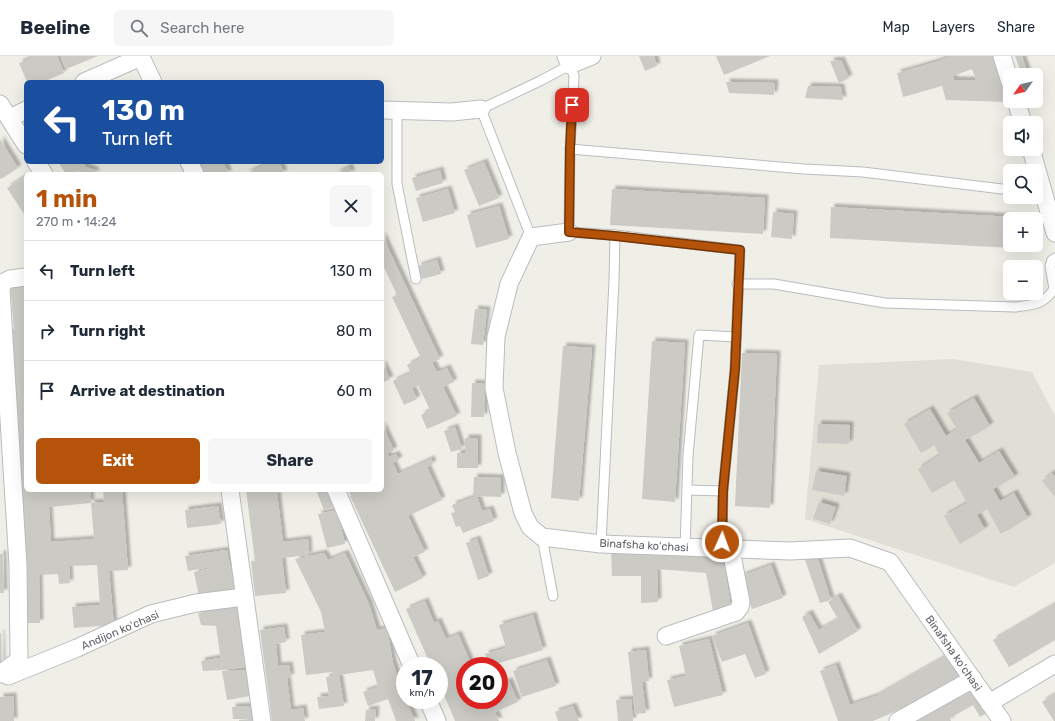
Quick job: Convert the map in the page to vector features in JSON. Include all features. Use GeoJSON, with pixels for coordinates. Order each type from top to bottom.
{"type":"FeatureCollection","features":[{"type":"Feature","properties":{"kind":"street"},"geometry":{"type":"LineString","coordinates":[[88,80],[141,56],[152,80]]}},
{"type":"Feature","properties":{"kind":"street"},"geometry":{"type":"LineString","coordinates":[[568,61],[592,56]]}},
{"type":"Feature","properties":{"kind":"street"},"geometry":{"type":"LineString","coordinates":[[1002,56],[1006,68]]}},
{"type":"Feature","properties":{"kind":"street"},"geometry":{"type":"LineString","coordinates":[[0,104],[24,142]]}},
{"type":"Feature","properties":{"kind":"street"},"geometry":{"type":"LineString","coordinates":[[389,110],[452,112],[481,109]]}},
{"type":"Feature","properties":{"kind":"street"},"geometry":{"type":"LineString","coordinates":[[10,118],[24,111]]}},
{"type":"Feature","properties":{"kind":"street"},"geometry":{"type":"LineString","coordinates":[[1043,202],[1055,233]]}},
{"type":"Feature","properties":{"kind":"street"},"geometry":{"type":"LineString","coordinates":[[542,537],[530,527],[523,513],[507,453],[494,388],[496,337],[509,284],[531,237],[569,232]]}},
{"type":"Feature","properties":{"kind":"street"},"geometry":{"type":"LineString","coordinates":[[0,674],[19,660],[18,565],[1,290],[2,283],[10,279],[24,277]]}},
{"type":"Feature","properties":{"kind":"street"},"geometry":{"type":"LineString","coordinates":[[230,492],[262,721]]}},
{"type":"Feature","properties":{"kind":"street"},"geometry":{"type":"LineString","coordinates":[[337,492],[408,657]]}},
{"type":"Feature","properties":{"kind":"street","name":"Binafsha koʻchasi"},"geometry":{"type":"LineString","coordinates":[[542,537],[601,544],[728,550],[790,551],[850,548],[890,562],[1002,721]]}},
{"type":"Feature","properties":{"kind":"street"},"geometry":{"type":"LineString","coordinates":[[666,636],[736,612],[740,607],[741,602],[728,550]]}},
{"type":"Feature","properties":{"kind":"street","name":"Andijon koʻchasi"},"geometry":{"type":"LineString","coordinates":[[0,679],[77,648],[151,614],[196,603],[244,596]]}},
{"type":"Feature","properties":{"kind":"street"},"geometry":{"type":"LineString","coordinates":[[989,703],[1055,664]]}},
{"type":"Feature","properties":{"kind":"street"},"geometry":{"type":"LineString","coordinates":[[898,721],[973,679]]}},
{"type":"Feature","properties":{"kind":"street"},"geometry":{"type":"LineString","coordinates":[[432,709],[437,721]]}},
{"type":"Feature","properties":{"kind":"lane"},"geometry":{"type":"LineString","coordinates":[[531,237],[481,109],[540,81],[568,61],[574,76],[570,149],[569,232],[740,250],[737,284],[735,369],[723,491],[722,542],[728,550]]}},
{"type":"Feature","properties":{"kind":"lane"},"geometry":{"type":"LineString","coordinates":[[389,110],[397,184],[416,279]]}},
{"type":"Feature","properties":{"kind":"lane"},"geometry":{"type":"LineString","coordinates":[[570,149],[804,169],[863,172],[1003,189]]}},
{"type":"Feature","properties":{"kind":"lane"},"geometry":{"type":"LineString","coordinates":[[601,544],[615,236]]}},
{"type":"Feature","properties":{"kind":"lane"},"geometry":{"type":"LineString","coordinates":[[737,284],[774,284],[884,303],[1014,307],[1036,304],[1048,298],[1054,289],[1050,266],[1052,260],[1055,258]]}},
{"type":"Feature","properties":{"kind":"lane"},"geometry":{"type":"LineString","coordinates":[[685,548],[688,456],[699,335],[736,337]]}},
{"type":"Feature","properties":{"kind":"lane"},"geometry":{"type":"LineString","coordinates":[[687,490],[723,491]]}},
{"type":"Feature","properties":{"kind":"lane"},"geometry":{"type":"LineString","coordinates":[[542,537],[553,596]]}},
{"type":"Feature","properties":{"kind":"shaded area"},"geometry":{"type":"Polygon","coordinates":[[[953,359],[1032,372],[1055,416],[1055,563],[1014,587],[805,519],[819,365],[953,359]]]}},
{"type":"Feature","properties":{"kind":"building"},"geometry":{"type":"Polygon","coordinates":[[[36,56],[57,56],[64,73],[48,80],[26,80],[19,63],[36,56]]]}},
{"type":"Feature","properties":{"kind":"building"},"geometry":{"type":"Polygon","coordinates":[[[60,56],[98,56],[66,69],[60,56]]]}},
{"type":"Feature","properties":{"kind":"building"},"geometry":{"type":"Polygon","coordinates":[[[639,56],[654,56],[657,66],[645,71],[639,56]]]}},
{"type":"Feature","properties":{"kind":"building"},"geometry":{"type":"Polygon","coordinates":[[[716,56],[770,56],[724,75],[716,56]]]}},
{"type":"Feature","properties":{"kind":"building"},"geometry":{"type":"Polygon","coordinates":[[[951,56],[992,56],[1003,90],[1003,102],[946,100],[942,86],[903,97],[897,73],[936,62],[951,56]],[[972,69],[953,76],[954,80],[976,80],[972,69]]]}},
{"type":"Feature","properties":{"kind":"building"},"geometry":{"type":"Polygon","coordinates":[[[1015,56],[1022,56],[1026,68],[1019,68],[1015,56]]]}},
{"type":"Feature","properties":{"kind":"building"},"geometry":{"type":"Polygon","coordinates":[[[841,60],[849,78],[839,83],[830,61],[841,60]]]}},
{"type":"Feature","properties":{"kind":"building"},"geometry":{"type":"Polygon","coordinates":[[[726,82],[775,83],[774,95],[729,93],[726,82]]]}},
{"type":"Feature","properties":{"kind":"building"},"geometry":{"type":"Polygon","coordinates":[[[808,86],[841,87],[843,100],[805,98],[808,86]]]}},
{"type":"Feature","properties":{"kind":"building"},"geometry":{"type":"Polygon","coordinates":[[[0,139],[18,168],[1,179],[0,178],[0,139]]]}},
{"type":"Feature","properties":{"kind":"building"},"geometry":{"type":"Polygon","coordinates":[[[484,162],[499,198],[479,206],[464,170],[484,162]]]}},
{"type":"Feature","properties":{"kind":"building"},"geometry":{"type":"Polygon","coordinates":[[[59,164],[84,164],[96,172],[79,171],[65,172],[59,164]]]}},
{"type":"Feature","properties":{"kind":"building"},"geometry":{"type":"Polygon","coordinates":[[[197,164],[224,164],[228,172],[201,172],[197,164]]]}},
{"type":"Feature","properties":{"kind":"building"},"geometry":{"type":"Polygon","coordinates":[[[267,164],[280,164],[284,172],[249,172],[267,164]]]}},
{"type":"Feature","properties":{"kind":"building"},"geometry":{"type":"Polygon","coordinates":[[[349,167],[351,172],[339,172],[349,167]]]}},
{"type":"Feature","properties":{"kind":"building"},"geometry":{"type":"Polygon","coordinates":[[[440,170],[443,183],[416,191],[412,178],[440,170]]]}},
{"type":"Feature","properties":{"kind":"building"},"geometry":{"type":"Polygon","coordinates":[[[24,177],[24,214],[7,188],[24,177]]]}},
{"type":"Feature","properties":{"kind":"building"},"geometry":{"type":"Polygon","coordinates":[[[448,189],[455,213],[423,222],[416,198],[448,189]]]}},
{"type":"Feature","properties":{"kind":"building"},"geometry":{"type":"Polygon","coordinates":[[[612,189],[765,198],[763,234],[610,225],[612,189]]]}},
{"type":"Feature","properties":{"kind":"building"},"geometry":{"type":"Polygon","coordinates":[[[499,206],[509,239],[476,248],[467,215],[499,206]]]}},
{"type":"Feature","properties":{"kind":"building"},"geometry":{"type":"Polygon","coordinates":[[[831,207],[1003,216],[1003,248],[830,238],[831,207]]]}},
{"type":"Feature","properties":{"kind":"building"},"geometry":{"type":"Polygon","coordinates":[[[773,212],[794,214],[792,239],[771,237],[773,212]]]}},
{"type":"Feature","properties":{"kind":"building"},"geometry":{"type":"Polygon","coordinates":[[[384,239],[440,359],[432,362],[437,372],[447,368],[454,382],[443,387],[457,416],[427,429],[421,415],[430,410],[418,385],[412,388],[417,399],[404,405],[393,381],[411,373],[407,365],[421,358],[392,297],[397,295],[384,267],[384,239]]]}},
{"type":"Feature","properties":{"kind":"building"},"geometry":{"type":"Polygon","coordinates":[[[437,260],[441,274],[422,279],[418,266],[437,260]]]}},
{"type":"Feature","properties":{"kind":"building"},"geometry":{"type":"Polygon","coordinates":[[[24,282],[24,492],[90,492],[91,503],[104,502],[103,492],[122,492],[128,570],[109,571],[114,625],[74,628],[72,607],[100,605],[97,565],[69,566],[70,583],[59,584],[58,574],[39,575],[40,623],[26,623],[11,329],[14,329],[10,283],[24,282]],[[91,503],[49,507],[51,542],[94,539],[91,503]]]}},
{"type":"Feature","properties":{"kind":"building"},"geometry":{"type":"Polygon","coordinates":[[[475,309],[487,310],[483,345],[471,344],[475,309]]]}},
{"type":"Feature","properties":{"kind":"building"},"geometry":{"type":"Polygon","coordinates":[[[652,341],[685,343],[675,502],[642,499],[652,341]]]}},
{"type":"Feature","properties":{"kind":"building"},"geometry":{"type":"Polygon","coordinates":[[[563,346],[592,348],[579,501],[551,498],[563,346]]]}},
{"type":"Feature","properties":{"kind":"building"},"geometry":{"type":"Polygon","coordinates":[[[742,353],[777,354],[770,508],[735,506],[742,353]]]}},
{"type":"Feature","properties":{"kind":"building"},"geometry":{"type":"Polygon","coordinates":[[[384,367],[390,379],[384,382],[384,367]]]}},
{"type":"Feature","properties":{"kind":"building"},"geometry":{"type":"Polygon","coordinates":[[[472,383],[485,384],[484,417],[471,417],[472,383]]]}},
{"type":"Feature","properties":{"kind":"building"},"geometry":{"type":"Polygon","coordinates":[[[974,398],[990,426],[965,440],[979,463],[999,451],[1015,477],[993,489],[1000,501],[1014,493],[1028,518],[1001,534],[987,509],[977,515],[985,529],[960,544],[944,516],[967,503],[954,480],[932,493],[918,469],[940,455],[934,445],[921,453],[904,424],[930,409],[946,436],[957,429],[947,413],[974,398]]]}},
{"type":"Feature","properties":{"kind":"building"},"geometry":{"type":"Polygon","coordinates":[[[818,424],[850,425],[849,444],[817,443],[818,424]]]}},
{"type":"Feature","properties":{"kind":"building"},"geometry":{"type":"Polygon","coordinates":[[[455,427],[462,449],[451,452],[444,431],[455,427]]]}},
{"type":"Feature","properties":{"kind":"building"},"geometry":{"type":"Polygon","coordinates":[[[384,429],[394,450],[387,454],[389,457],[396,454],[399,460],[393,463],[398,474],[431,459],[433,464],[427,467],[442,500],[408,516],[425,552],[413,557],[423,578],[395,592],[349,492],[384,492],[384,429]]]}},
{"type":"Feature","properties":{"kind":"building"},"geometry":{"type":"Polygon","coordinates":[[[465,438],[478,438],[478,468],[457,468],[457,453],[465,453],[465,438]]]}},
{"type":"Feature","properties":{"kind":"building"},"geometry":{"type":"Polygon","coordinates":[[[816,471],[847,476],[844,496],[812,490],[816,471]]]}},
{"type":"Feature","properties":{"kind":"building"},"geometry":{"type":"Polygon","coordinates":[[[1052,473],[1055,476],[1055,497],[1042,481],[1052,473]]]}},
{"type":"Feature","properties":{"kind":"building"},"geometry":{"type":"Polygon","coordinates":[[[474,477],[501,478],[501,497],[473,496],[474,477]]]}},
{"type":"Feature","properties":{"kind":"building"},"geometry":{"type":"Polygon","coordinates":[[[246,492],[281,492],[277,493],[283,542],[308,539],[309,555],[282,558],[286,593],[255,596],[251,561],[255,561],[246,492]]]}},
{"type":"Feature","properties":{"kind":"building"},"geometry":{"type":"Polygon","coordinates":[[[317,492],[327,492],[333,507],[324,510],[317,492]]]}},
{"type":"Feature","properties":{"kind":"building"},"geometry":{"type":"Polygon","coordinates":[[[477,496],[482,511],[490,509],[494,521],[463,533],[460,526],[456,527],[451,513],[455,512],[452,505],[477,496]]]}},
{"type":"Feature","properties":{"kind":"building"},"geometry":{"type":"Polygon","coordinates":[[[819,502],[836,507],[830,524],[813,519],[819,502]]]}},
{"type":"Feature","properties":{"kind":"building"},"geometry":{"type":"Polygon","coordinates":[[[218,506],[221,524],[187,528],[185,510],[218,506]]]}},
{"type":"Feature","properties":{"kind":"building"},"geometry":{"type":"Polygon","coordinates":[[[337,510],[345,544],[327,548],[318,514],[337,510]]]}},
{"type":"Feature","properties":{"kind":"building"},"geometry":{"type":"Polygon","coordinates":[[[477,539],[489,576],[478,580],[466,543],[477,539]]]}},
{"type":"Feature","properties":{"kind":"building"},"geometry":{"type":"Polygon","coordinates":[[[227,550],[235,590],[199,597],[194,572],[222,565],[188,571],[185,556],[227,550]]]}},
{"type":"Feature","properties":{"kind":"building"},"geometry":{"type":"Polygon","coordinates":[[[611,552],[722,554],[731,607],[713,611],[706,573],[657,569],[658,602],[641,603],[641,576],[612,576],[611,552]]]}},
{"type":"Feature","properties":{"kind":"building"},"geometry":{"type":"Polygon","coordinates":[[[324,553],[328,560],[345,553],[369,604],[377,630],[387,628],[396,672],[396,709],[410,709],[415,721],[396,721],[388,699],[368,706],[363,692],[378,687],[373,670],[339,675],[344,706],[319,709],[317,697],[329,696],[326,677],[333,676],[332,672],[306,675],[301,635],[325,632],[321,612],[295,559],[324,553]]]}},
{"type":"Feature","properties":{"kind":"building"},"geometry":{"type":"Polygon","coordinates":[[[816,553],[831,600],[820,603],[804,557],[816,553]]]}},
{"type":"Feature","properties":{"kind":"building"},"geometry":{"type":"Polygon","coordinates":[[[0,554],[3,554],[4,593],[0,593],[0,554]]]}},
{"type":"Feature","properties":{"kind":"building"},"geometry":{"type":"Polygon","coordinates":[[[771,565],[783,598],[752,609],[741,576],[771,565]]]}},
{"type":"Feature","properties":{"kind":"building"},"geometry":{"type":"Polygon","coordinates":[[[838,596],[858,631],[819,654],[802,617],[809,613],[819,630],[838,619],[828,602],[838,596]]]}},
{"type":"Feature","properties":{"kind":"building"},"geometry":{"type":"Polygon","coordinates":[[[425,601],[434,623],[438,621],[446,639],[458,634],[468,657],[456,657],[456,709],[502,709],[495,712],[499,721],[455,721],[448,704],[448,657],[427,657],[406,609],[425,601]]]}},
{"type":"Feature","properties":{"kind":"building"},"geometry":{"type":"Polygon","coordinates":[[[1055,604],[1055,640],[1009,667],[993,640],[1055,604]]]}},
{"type":"Feature","properties":{"kind":"building"},"geometry":{"type":"Polygon","coordinates":[[[239,607],[248,666],[223,670],[203,671],[201,661],[219,658],[222,668],[216,626],[201,625],[198,613],[239,607]]]}},
{"type":"Feature","properties":{"kind":"building"},"geometry":{"type":"Polygon","coordinates":[[[533,615],[543,650],[508,660],[508,657],[486,657],[485,654],[506,648],[499,625],[533,615]]]}},
{"type":"Feature","properties":{"kind":"building"},"geometry":{"type":"Polygon","coordinates":[[[748,623],[766,674],[755,678],[745,654],[722,662],[712,636],[748,623]]]}},
{"type":"Feature","properties":{"kind":"building"},"geometry":{"type":"Polygon","coordinates":[[[284,627],[286,642],[276,644],[278,666],[289,665],[291,677],[287,678],[291,710],[303,708],[305,721],[272,721],[260,630],[284,627]]]}},
{"type":"Feature","properties":{"kind":"building"},"geometry":{"type":"Polygon","coordinates":[[[1,633],[2,663],[0,663],[1,633]]]}},
{"type":"Feature","properties":{"kind":"building"},"geometry":{"type":"Polygon","coordinates":[[[709,639],[723,695],[674,707],[667,680],[686,676],[679,646],[709,639]]]}},
{"type":"Feature","properties":{"kind":"building"},"geometry":{"type":"Polygon","coordinates":[[[646,650],[649,681],[642,682],[646,713],[635,714],[628,652],[646,650]]]}},
{"type":"Feature","properties":{"kind":"building"},"geometry":{"type":"Polygon","coordinates":[[[951,653],[964,675],[912,704],[873,721],[838,721],[820,671],[836,665],[850,705],[876,696],[951,653]]]}},
{"type":"Feature","properties":{"kind":"building"},"geometry":{"type":"Polygon","coordinates":[[[547,660],[556,686],[522,697],[513,671],[547,660]]]}},
{"type":"Feature","properties":{"kind":"building"},"geometry":{"type":"Polygon","coordinates":[[[247,670],[250,696],[227,700],[222,671],[247,670]]]}},
{"type":"Feature","properties":{"kind":"building"},"geometry":{"type":"Polygon","coordinates":[[[508,681],[509,681],[518,702],[508,706],[508,681]]]}},
{"type":"Feature","properties":{"kind":"building"},"geometry":{"type":"Polygon","coordinates":[[[974,684],[990,711],[980,717],[973,705],[950,718],[951,721],[912,721],[974,684]]]}},
{"type":"Feature","properties":{"kind":"building"},"geometry":{"type":"Polygon","coordinates":[[[1055,694],[1055,721],[1054,721],[1042,702],[1055,694]]]}},
{"type":"Feature","properties":{"kind":"building"},"geometry":{"type":"Polygon","coordinates":[[[13,696],[14,721],[0,721],[0,697],[13,696]]]}},
{"type":"Feature","properties":{"kind":"building"},"geometry":{"type":"Polygon","coordinates":[[[631,699],[633,721],[618,721],[616,700],[631,699]]]}},
{"type":"Feature","properties":{"kind":"building"},"geometry":{"type":"Polygon","coordinates":[[[253,706],[253,721],[239,721],[250,719],[233,719],[232,707],[253,706]]]}},
{"type":"Feature","properties":{"kind":"building"},"geometry":{"type":"Polygon","coordinates":[[[573,706],[579,721],[558,721],[555,712],[573,706]]]}},
{"type":"Feature","properties":{"kind":"building"},"geometry":{"type":"Polygon","coordinates":[[[376,709],[375,721],[365,721],[366,710],[376,709]]]}},
{"type":"Feature","properties":{"kind":"route"},"geometry":{"type":"LineString","coordinates":[[572,105],[569,232],[740,250],[737,284],[735,369],[723,491],[722,542]]}}]}
